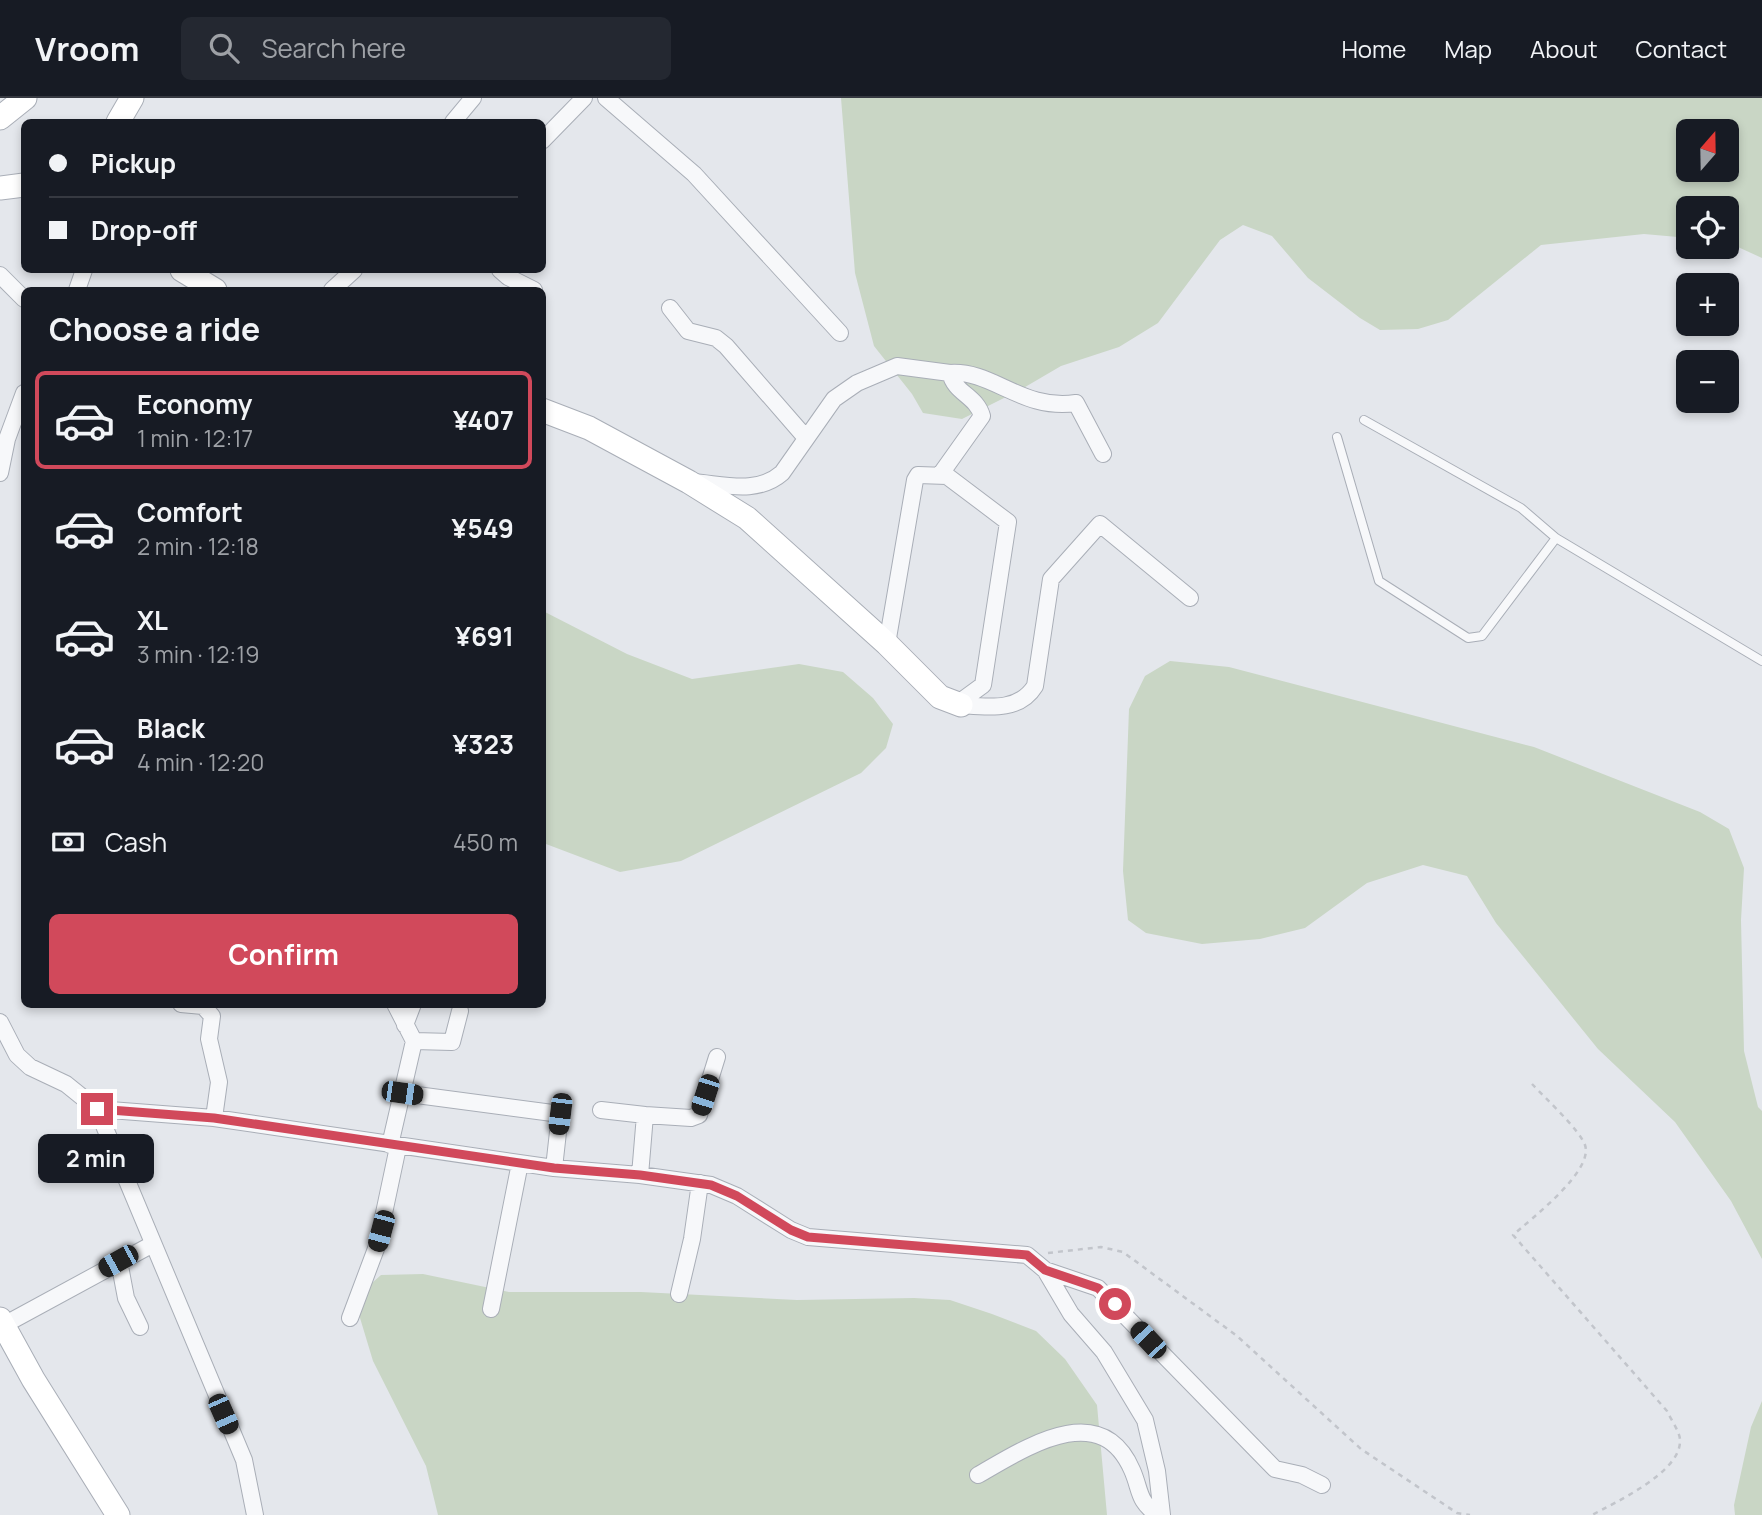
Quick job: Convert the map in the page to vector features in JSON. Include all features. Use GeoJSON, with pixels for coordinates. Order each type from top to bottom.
{"type":"FeatureCollection","features":[{"type":"Feature","properties":{"kind":"street"},"geometry":{"type":"LineString","coordinates":[[0,118],[25,98]]}},
{"type":"Feature","properties":{"kind":"street"},"geometry":{"type":"LineString","coordinates":[[120,119],[132,98]]}},
{"type":"Feature","properties":{"kind":"street"},"geometry":{"type":"LineString","coordinates":[[456,119],[473,98]]}},
{"type":"Feature","properties":{"kind":"street"},"geometry":{"type":"LineString","coordinates":[[546,137],[584,98]]}},
{"type":"Feature","properties":{"kind":"street"},"geometry":{"type":"LineString","coordinates":[[607,98],[694,174],[840,332]]}},
{"type":"Feature","properties":{"kind":"street"},"geometry":{"type":"LineString","coordinates":[[0,188],[21,185]]}},
{"type":"Feature","properties":{"kind":"street"},"geometry":{"type":"LineString","coordinates":[[187,273],[210,287]]}},
{"type":"Feature","properties":{"kind":"street"},"geometry":{"type":"LineString","coordinates":[[335,287],[351,273]]}},
{"type":"Feature","properties":{"kind":"street"},"geometry":{"type":"LineString","coordinates":[[503,273],[528,287]]}},
{"type":"Feature","properties":{"kind":"street"},"geometry":{"type":"LineString","coordinates":[[0,275],[21,296]]}},
{"type":"Feature","properties":{"kind":"street"},"geometry":{"type":"LineString","coordinates":[[670,308],[688,331],[716,338],[726,346],[806,438]]}},
{"type":"Feature","properties":{"kind":"street"},"geometry":{"type":"LineString","coordinates":[[690,482],[754,487],[770,482],[782,472],[834,399],[857,383],[897,366],[950,373],[965,372],[1041,403],[1060,406],[1076,404],[1102,454]]}},
{"type":"Feature","properties":{"kind":"street"},"geometry":{"type":"LineString","coordinates":[[940,475],[982,416],[979,405],[952,383],[950,373]]}},
{"type":"Feature","properties":{"kind":"street"},"geometry":{"type":"LineString","coordinates":[[0,473],[7,439],[21,401]]}},
{"type":"Feature","properties":{"kind":"street"},"geometry":{"type":"LineString","coordinates":[[546,412],[589,428],[690,482],[747,518],[887,644],[940,697],[959,704],[990,707],[1015,704],[1029,696],[1035,686],[1051,579],[1100,524],[1190,598]]}},
{"type":"Feature","properties":{"kind":"street"},"geometry":{"type":"LineString","coordinates":[[887,644],[915,480],[918,475],[947,476],[1008,522],[983,685],[959,704]]}},
{"type":"Feature","properties":{"kind":"street"},"geometry":{"type":"LineString","coordinates":[[205,1008],[212,1016],[209,1039],[219,1082],[214,1118]]}},
{"type":"Feature","properties":{"kind":"street"},"geometry":{"type":"LineString","coordinates":[[350,1318],[377,1246],[402,1093],[414,1041],[398,1008]]}},
{"type":"Feature","properties":{"kind":"street"},"geometry":{"type":"LineString","coordinates":[[405,1026],[412,1008]]}},
{"type":"Feature","properties":{"kind":"street"},"geometry":{"type":"LineString","coordinates":[[414,1041],[452,1042],[460,1011]]}},
{"type":"Feature","properties":{"kind":"street"},"geometry":{"type":"LineString","coordinates":[[0,1022],[17,1055],[30,1067],[66,1084],[97,1109],[244,1460],[255,1515]]}},
{"type":"Feature","properties":{"kind":"street"},"geometry":{"type":"LineString","coordinates":[[601,1110],[691,1118],[699,1115],[717,1057]]}},
{"type":"Feature","properties":{"kind":"street"},"geometry":{"type":"LineString","coordinates":[[402,1093],[560,1114],[554,1168]]}},
{"type":"Feature","properties":{"kind":"street"},"geometry":{"type":"LineString","coordinates":[[97,1109],[214,1118],[554,1168],[700,1183],[737,1196],[791,1230],[808,1237],[1027,1255],[1045,1270],[1071,1314],[1104,1352],[1145,1420],[1157,1472],[1160,1515]]}},
{"type":"Feature","properties":{"kind":"street"},"geometry":{"type":"LineString","coordinates":[[640,1175],[645,1115]]}},
{"type":"Feature","properties":{"kind":"street"},"geometry":{"type":"LineString","coordinates":[[491,1309],[520,1163]]}},
{"type":"Feature","properties":{"kind":"street"},"geometry":{"type":"LineString","coordinates":[[679,1294],[692,1239],[700,1183]]}},
{"type":"Feature","properties":{"kind":"street"},"geometry":{"type":"LineString","coordinates":[[118,1515],[1,1324],[153,1244]]}},
{"type":"Feature","properties":{"kind":"street"},"geometry":{"type":"LineString","coordinates":[[118,1261],[126,1298],[139,1327]]}},
{"type":"Feature","properties":{"kind":"street"},"geometry":{"type":"LineString","coordinates":[[1045,1270],[1098,1288],[1275,1469],[1302,1475],[1322,1485]]}},
{"type":"Feature","properties":{"kind":"street"},"geometry":{"type":"LineString","coordinates":[[978,1475],[1029,1446],[1051,1437],[1070,1432],[1091,1434],[1119,1448],[1132,1470],[1142,1500],[1147,1508],[1160,1515]]}},
{"type":"Feature","properties":{"kind":"lane"},"geometry":{"type":"LineString","coordinates":[[1364,420],[1521,508],[1556,538],[1762,660]]}},
{"type":"Feature","properties":{"kind":"lane"},"geometry":{"type":"LineString","coordinates":[[1337,437],[1379,581],[1468,638],[1482,635],[1556,538]]}},
{"type":"Feature","properties":{"kind":"path"},"geometry":{"type":"LineString","coordinates":[[1532,1084],[1580,1137],[1586,1148],[1584,1163],[1569,1183],[1513,1235],[1667,1411],[1681,1440],[1677,1455],[1660,1473],[1634,1493],[1592,1515]]}},
{"type":"Feature","properties":{"kind":"path"},"geometry":{"type":"LineString","coordinates":[[1027,1255],[1101,1247],[1123,1252],[1237,1335],[1362,1449],[1457,1513],[1470,1515]]}},
{"type":"Feature","properties":{"kind":"green space"},"geometry":{"type":"Polygon","coordinates":[[[841,98],[1762,98],[1762,258],[1739,247],[1739,196],[1676,196],[1676,237],[1644,234],[1541,245],[1448,320],[1418,329],[1380,330],[1308,278],[1272,236],[1243,225],[1220,240],[1158,323],[1119,347],[1061,366],[962,419],[923,413],[912,394],[874,346],[855,273],[841,98]]]}},
{"type":"Feature","properties":{"kind":"green space"},"geometry":{"type":"Polygon","coordinates":[[[546,613],[627,654],[692,679],[799,664],[843,672],[873,698],[893,724],[886,748],[861,773],[681,861],[620,872],[546,844],[546,613]]]}},
{"type":"Feature","properties":{"kind":"green space"},"geometry":{"type":"Polygon","coordinates":[[[1170,661],[1229,667],[1534,747],[1700,812],[1729,829],[1744,868],[1741,920],[1744,1051],[1758,1107],[1762,1111],[1762,1259],[1731,1201],[1675,1122],[1598,1049],[1496,923],[1467,876],[1423,865],[1367,883],[1305,928],[1260,939],[1202,944],[1146,933],[1128,920],[1123,871],[1129,709],[1145,676],[1170,661]]]}},
{"type":"Feature","properties":{"kind":"green space"},"geometry":{"type":"Polygon","coordinates":[[[423,1274],[509,1292],[641,1292],[797,1300],[914,1298],[950,1300],[992,1314],[1036,1331],[1065,1359],[1097,1405],[1107,1515],[438,1515],[426,1466],[373,1361],[357,1308],[364,1290],[381,1275],[423,1274]]]}},
{"type":"Feature","properties":{"kind":"green space"},"geometry":{"type":"Polygon","coordinates":[[[1762,1401],[1762,1515],[1735,1515],[1734,1505],[1751,1427],[1762,1401]]]}},
{"type":"Feature","properties":{"kind":"route"},"geometry":{"type":"LineString","coordinates":[[97,1109],[214,1118],[554,1168],[640,1175],[711,1185],[737,1196],[791,1230],[808,1237],[1027,1255],[1045,1270],[1098,1288],[1115,1304]]}}]}
